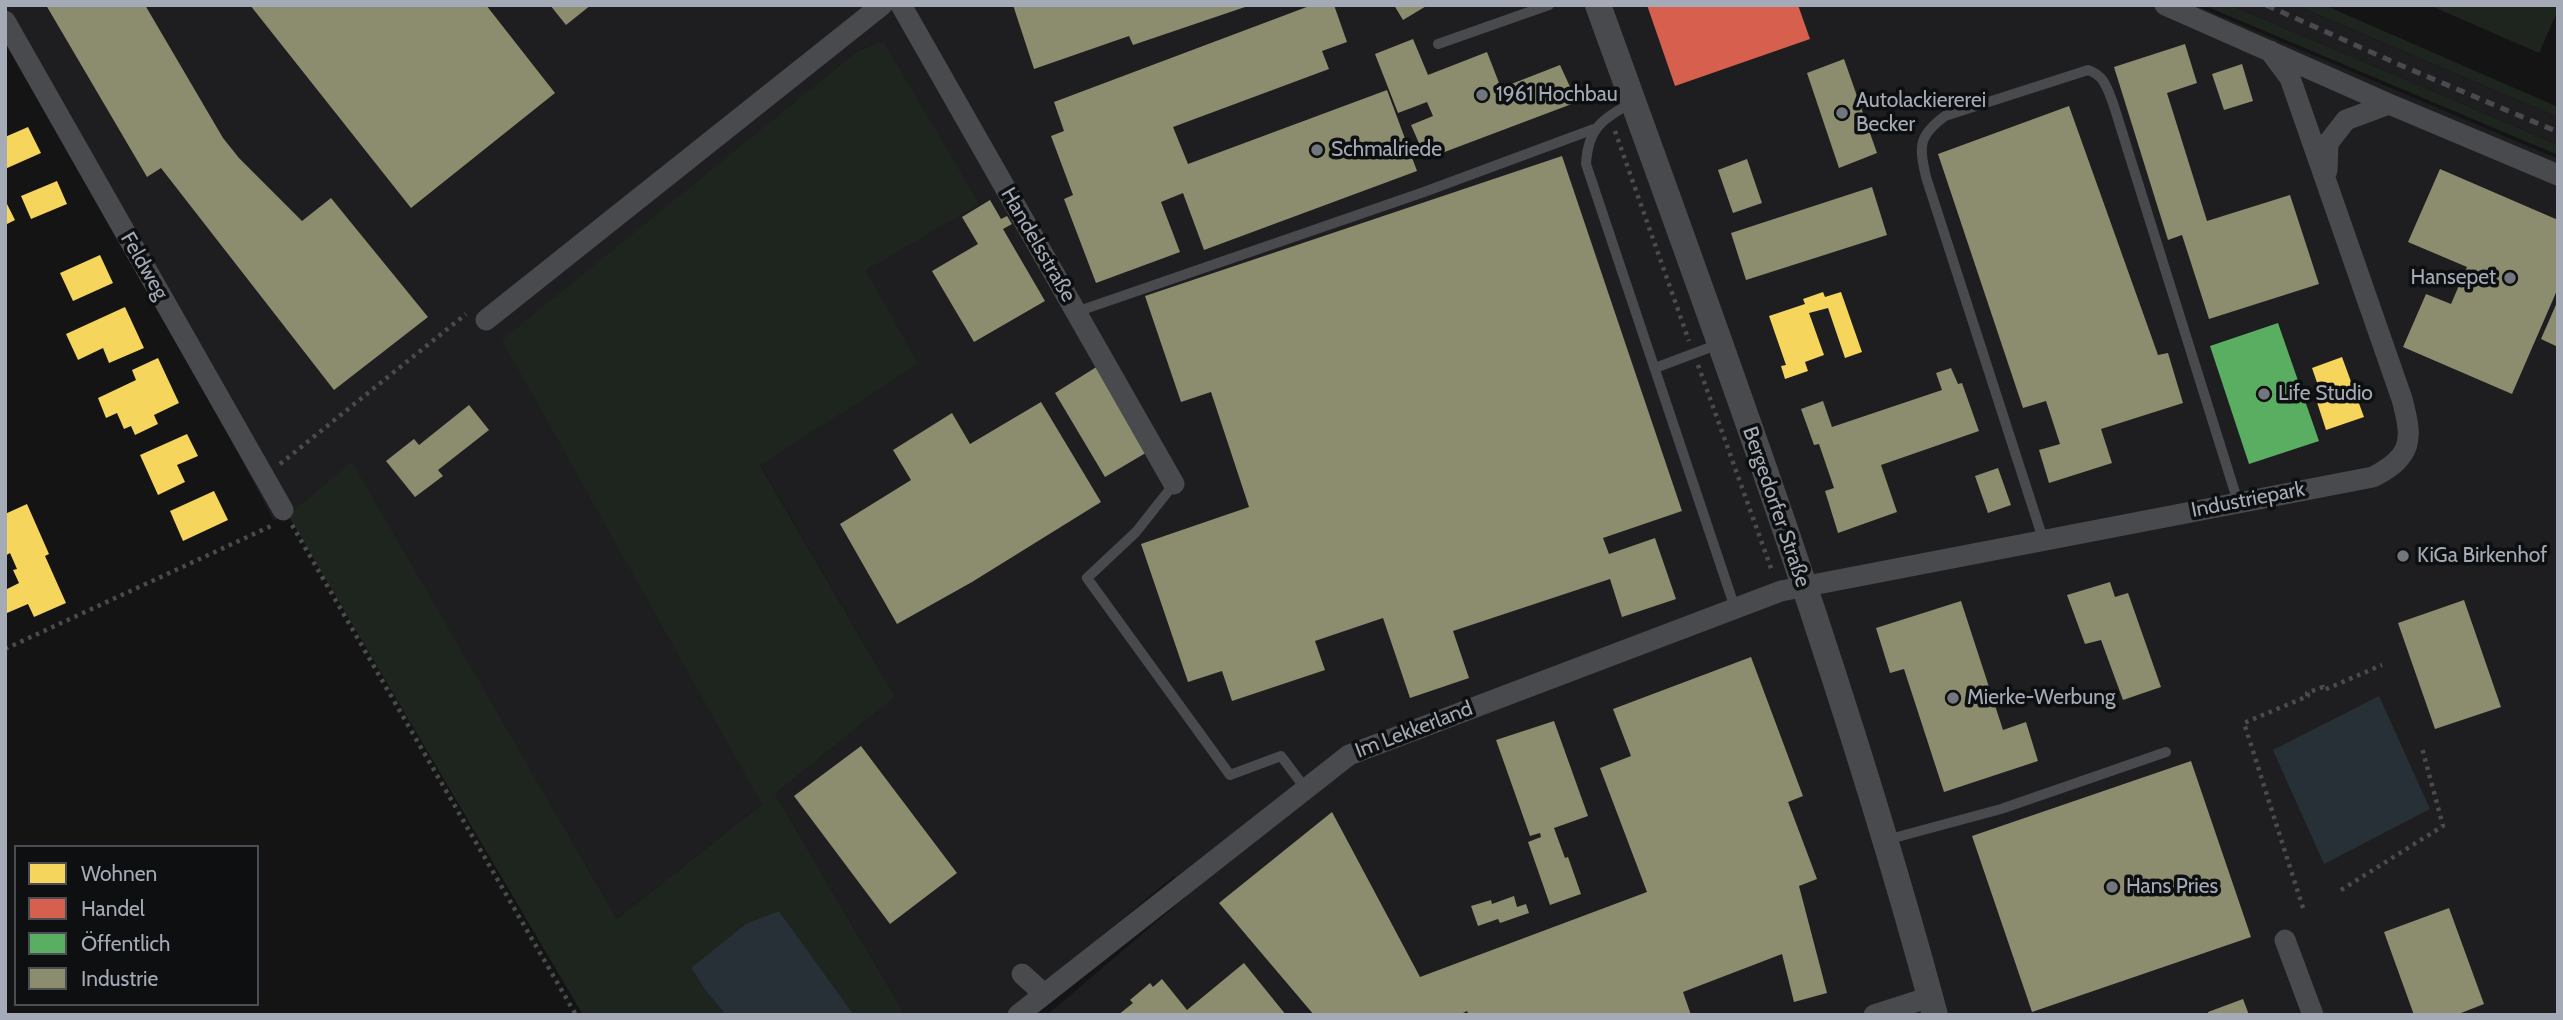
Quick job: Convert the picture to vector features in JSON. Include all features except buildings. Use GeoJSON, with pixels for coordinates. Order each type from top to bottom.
{"type":"FeatureCollection","features":[{"type":"Feature","properties":{"kind":"street"},"geometry":{"type":"LineString","coordinates":[[486,320],[882,5]]}},
{"type":"Feature","properties":{"kind":"street","name":"Handelsstraße"},"geometry":{"type":"LineString","coordinates":[[901,5],[1174,484]]}},
{"type":"Feature","properties":{"kind":"street","name":"Bergedorfer Straße"},"geometry":{"type":"LineString","coordinates":[[1598,5],[1720,344],[1792,588],[1885,840],[1932,1006]]}},
{"type":"Feature","properties":{"kind":"street"},"geometry":{"type":"LineString","coordinates":[[2165,5],[2558,175]]}},
{"type":"Feature","properties":{"kind":"street","name":"Feldweg"},"geometry":{"type":"LineString","coordinates":[[5,21],[286,514]]}},
{"type":"Feature","properties":{"kind":"street","name":"Industriepark"},"geometry":{"type":"LineString","coordinates":[[1792,588],[2373,477],[2393,466],[2406,447],[2409,426],[2402,399],[2290,78],[2270,51]]}},
{"type":"Feature","properties":{"kind":"street","name":"Industriepark"},"geometry":{"type":"LineString","coordinates":[[2327,181],[2328,143],[2346,120],[2389,104]]}},
{"type":"Feature","properties":{"kind":"street","name":"Im Lekkerland"},"geometry":{"type":"LineString","coordinates":[[1018,1015],[1349,755],[1792,588]]}},
{"type":"Feature","properties":{"kind":"street"},"geometry":{"type":"LineString","coordinates":[[2285,940],[2314,1015]]}},
{"type":"Feature","properties":{"kind":"street"},"geometry":{"type":"LineString","coordinates":[[1022,974],[1044,994]]}},
{"type":"Feature","properties":{"kind":"street"},"geometry":{"type":"LineString","coordinates":[[1874,1015],[1932,1006]]}},
{"type":"Feature","properties":{"kind":"lane"},"geometry":{"type":"LineString","coordinates":[[1438,44],[1549,5]]}},
{"type":"Feature","properties":{"kind":"lane"},"geometry":{"type":"LineString","coordinates":[[2043,540],[1921,155],[1923,138],[1928,128],[1945,116],[2088,70],[2096,72],[2104,80],[2113,103],[2238,502]]}},
{"type":"Feature","properties":{"kind":"lane"},"geometry":{"type":"LineString","coordinates":[[1076,312],[1424,192],[1594,130],[1610,115],[1633,102]]}},
{"type":"Feature","properties":{"kind":"lane"},"geometry":{"type":"LineString","coordinates":[[1594,130],[1587,147],[1586,164],[1735,608]]}},
{"type":"Feature","properties":{"kind":"lane"},"geometry":{"type":"LineString","coordinates":[[1654,368],[1720,344]]}},
{"type":"Feature","properties":{"kind":"lane"},"geometry":{"type":"LineString","coordinates":[[1174,484],[1136,533],[1087,578],[1230,775],[1281,755],[1305,789]]}},
{"type":"Feature","properties":{"kind":"lane"},"geometry":{"type":"LineString","coordinates":[[1885,840],[2001,809],[2166,752]]}},
{"type":"Feature","properties":{"kind":"path"},"geometry":{"type":"LineString","coordinates":[[1610,115],[1767,561],[1792,588]]}},
{"type":"Feature","properties":{"kind":"path"},"geometry":{"type":"LineString","coordinates":[[264,477],[476,306],[486,320]]}},
{"type":"Feature","properties":{"kind":"path"},"geometry":{"type":"LineString","coordinates":[[5,649],[286,514],[576,1015]]}},
{"type":"Feature","properties":{"kind":"path"},"geometry":{"type":"LineString","coordinates":[[2303,908],[2244,723],[2308,696],[2307,693],[2323,687],[2324,690],[2382,665]]}},
{"type":"Feature","properties":{"kind":"path"},"geometry":{"type":"LineString","coordinates":[[2341,890],[2443,826],[2422,748]]}},
{"type":"Feature","properties":{"kind":"shaded area"},"geometry":{"type":"Polygon","coordinates":[[[5,5],[2195,5],[2558,159],[2558,1015],[1047,1015],[1188,895],[1174,876],[1007,1015],[905,1015],[775,794],[895,697],[760,464],[917,364],[866,270],[883,41],[856,52],[503,340],[763,803],[617,919],[352,463],[288,515],[274,521],[5,15],[5,5]]]}},
{"type":"Feature","properties":{"kind":"shaded area"},"geometry":{"type":"Polygon","coordinates":[[[2203,5],[2230,5],[2558,145],[2558,155],[2203,5]]]}},
{"type":"Feature","properties":{"kind":"shaded area"},"geometry":{"type":"Polygon","coordinates":[[[2230,5],[2296,5],[2558,117],[2558,145],[2230,5]]]}},
{"type":"Feature","properties":{"kind":"shaded area"},"geometry":{"type":"Polygon","coordinates":[[[2296,5],[2324,5],[2558,107],[2558,117],[2296,5]]]}},
{"type":"Feature","properties":{"kind":"shaded area"},"geometry":{"type":"Polygon","coordinates":[[[2429,5],[2558,5],[2558,10],[2539,53],[2429,5]]]}},
{"type":"Feature","properties":{"kind":"shaded area"},"geometry":{"type":"Polygon","coordinates":[[[883,41],[979,204],[866,270],[918,364],[760,465],[895,697],[775,794],[905,1015],[854,1015],[779,911],[691,968],[726,1015],[583,1015],[288,515],[352,462],[617,919],[762,804],[502,340],[856,52],[883,41]]]}},
{"type":"Feature","properties":{"kind":"shaded area"},"geometry":{"type":"Polygon","coordinates":[[[2379,696],[2430,809],[2324,864],[2273,750],[2379,696]]]}},
{"type":"Feature","properties":{"kind":"shaded area"},"geometry":{"type":"Polygon","coordinates":[[[779,911],[854,1015],[726,1015],[705,990],[691,968],[746,924],[779,911]]]}},
{"type":"Feature","properties":{"kind":"railway"},"geometry":{"type":"LineString","coordinates":[[2266,5],[2558,132]]}},
{"type":"Feature","properties":{"kind":"place","name":"1961 Hochbau"},"geometry":{"type":"Point","coordinates":[1482,95]}},
{"type":"Feature","properties":{"kind":"place","name":"Autolackiererei Becker"},"geometry":{"type":"Point","coordinates":[1842,113]}},
{"type":"Feature","properties":{"kind":"place","name":"Schmalriede"},"geometry":{"type":"Point","coordinates":[1317,150]}},
{"type":"Feature","properties":{"kind":"place","name":"Hansepet"},"geometry":{"type":"Point","coordinates":[2510,278]}},
{"type":"Feature","properties":{"kind":"place","name":"Life Studio"},"geometry":{"type":"Point","coordinates":[2264,394]}},
{"type":"Feature","properties":{"kind":"place","name":"KiGa Birkenhof"},"geometry":{"type":"Point","coordinates":[2403,556]}},
{"type":"Feature","properties":{"kind":"place","name":"Mierke-Werbung"},"geometry":{"type":"Point","coordinates":[1953,698]}},
{"type":"Feature","properties":{"kind":"place","name":"Hans Pries"},"geometry":{"type":"Point","coordinates":[2112,887]}}]}
